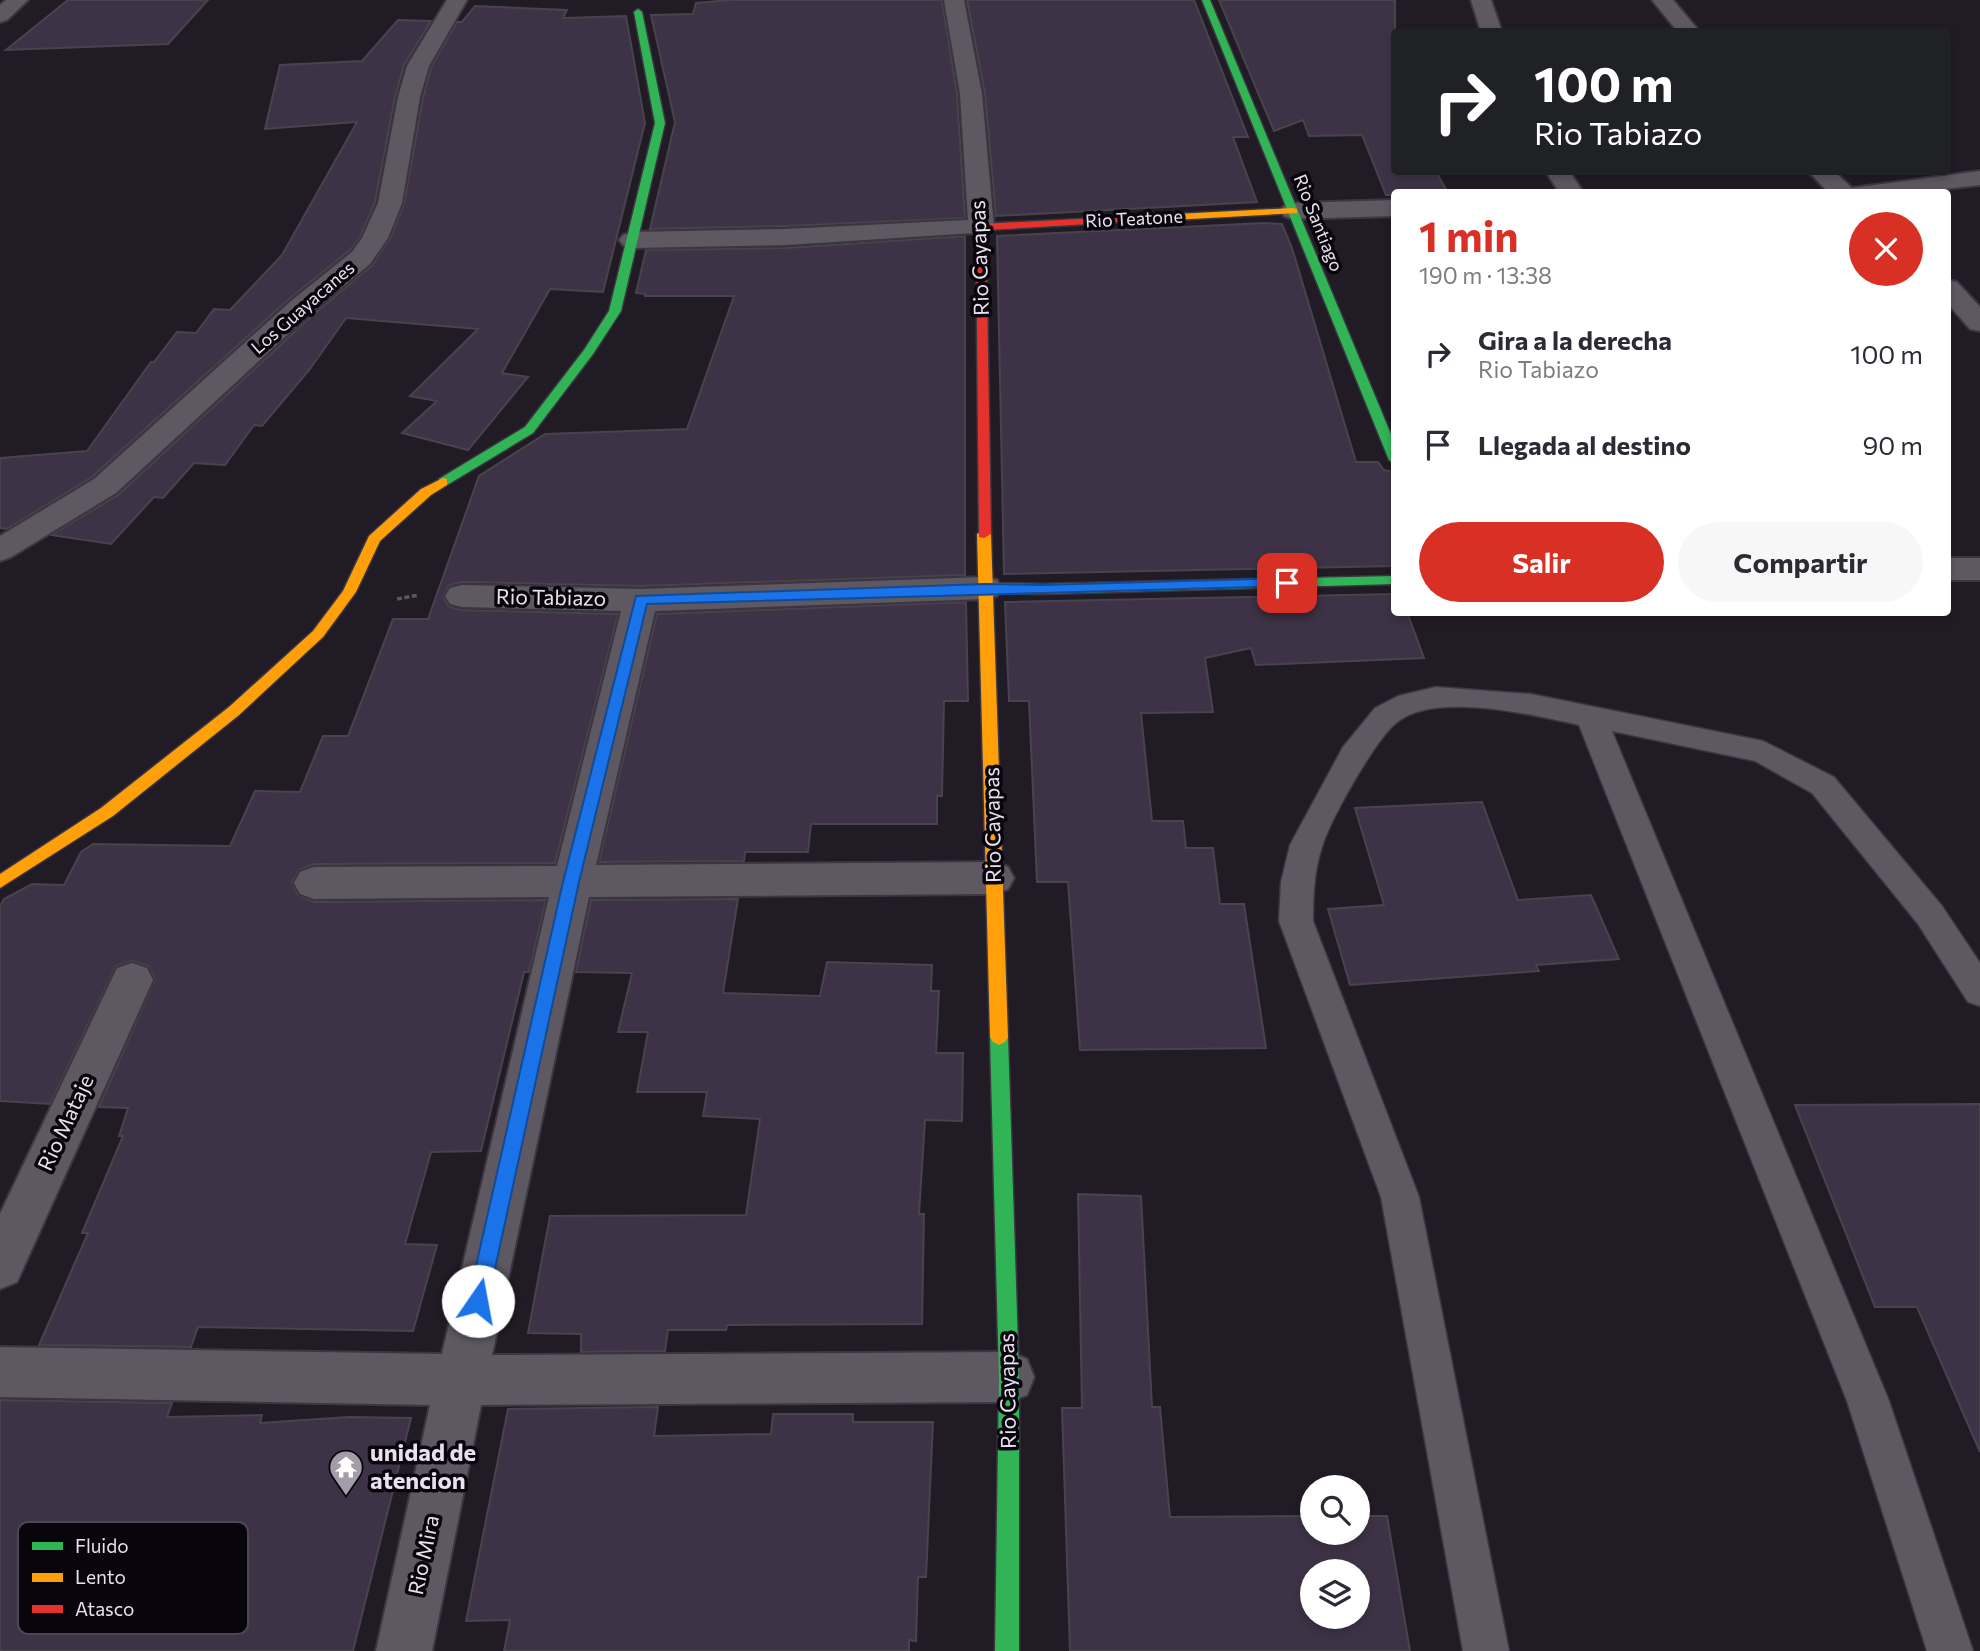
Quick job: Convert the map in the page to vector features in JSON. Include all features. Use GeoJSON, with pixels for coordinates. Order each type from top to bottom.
{"type":"FeatureCollection","features":[{"type":"Feature","properties":{"kind":"street"},"geometry":{"type":"LineString","coordinates":[[0,16],[18,0]]}},
{"type":"Feature","properties":{"kind":"street","name":"Los Guayacanes"},"geometry":{"type":"LineString","coordinates":[[0,550],[105,485],[301,307],[362,258],[375,238],[390,203],[409,97],[418,66],[457,0]]}},
{"type":"Feature","properties":{"kind":"street","name":"Rio Cayapas"},"geometry":{"type":"LineString","coordinates":[[954,0],[971,94],[981,227],[985,588],[1009,1377],[1007,1651]]}},
{"type":"Feature","properties":{"kind":"street","name":"Rio Santiago"},"geometry":{"type":"LineString","coordinates":[[1206,0],[1391,450]]}},
{"type":"Feature","properties":{"kind":"street"},"geometry":{"type":"LineString","coordinates":[[1481,0],[1491,28]]}},
{"type":"Feature","properties":{"kind":"street"},"geometry":{"type":"LineString","coordinates":[[1662,0],[1686,28]]}},
{"type":"Feature","properties":{"kind":"street"},"geometry":{"type":"LineString","coordinates":[[0,882],[107,812],[234,710],[318,634],[349,592],[374,539],[426,492],[529,430],[589,352],[615,311],[660,123],[638,12]]}},
{"type":"Feature","properties":{"kind":"street"},"geometry":{"type":"LineString","coordinates":[[1824,175],[1839,189]]}},
{"type":"Feature","properties":{"kind":"street"},"geometry":{"type":"LineString","coordinates":[[1886,189],[1980,178]]}},
{"type":"Feature","properties":{"kind":"street","name":"Rio Teatone"},"geometry":{"type":"LineString","coordinates":[[632,240],[874,233],[1391,208]]}},
{"type":"Feature","properties":{"kind":"street"},"geometry":{"type":"LineString","coordinates":[[1951,291],[1980,323]]}},
{"type":"Feature","properties":{"kind":"street"},"geometry":{"type":"LineString","coordinates":[[1951,569],[1980,569]]}},
{"type":"Feature","properties":{"kind":"street","name":"Rio Tabiazo"},"geometry":{"type":"LineString","coordinates":[[462,596],[641,600],[985,588],[1043,589],[1391,580]]}},
{"type":"Feature","properties":{"kind":"street","name":"Rio Mira"},"geometry":{"type":"LineString","coordinates":[[404,1651],[460,1380],[571,882],[641,600]]}},
{"type":"Feature","properties":{"kind":"street"},"geometry":{"type":"LineString","coordinates":[[314,883],[994,878]]}},
{"type":"Feature","properties":{"kind":"street","name":"Rio Mataje"},"geometry":{"type":"LineString","coordinates":[[0,1266],[132,980]]}},
{"type":"Feature","properties":{"kind":"street"},"geometry":{"type":"LineString","coordinates":[[0,1371],[460,1380],[1009,1377]]}},
{"type":"Feature","properties":{"kind":"lane"},"geometry":{"type":"LineString","coordinates":[[1486,1651],[1400,1197],[1296,921],[1297,882],[1306,845],[1354,755],[1385,716],[1408,703],[1436,697],[1513,701],[1763,752],[1823,785],[1930,915],[1980,992]]}},
{"type":"Feature","properties":{"kind":"lane"},"geometry":{"type":"LineString","coordinates":[[1590,715],[1868,1401],[1950,1651]]}},
{"type":"Feature","properties":{"kind":"building"},"geometry":{"type":"Polygon","coordinates":[[[68,0],[208,0],[168,44],[6,50],[68,0]]]}},
{"type":"Feature","properties":{"kind":"building"},"geometry":{"type":"Polygon","coordinates":[[[730,0],[942,0],[957,94],[965,218],[650,229],[675,122],[651,15],[693,14],[696,3],[730,0]]]}},
{"type":"Feature","properties":{"kind":"building"},"geometry":{"type":"Polygon","coordinates":[[[967,0],[1194,0],[1248,137],[1233,137],[1257,202],[996,216],[985,94],[967,0]]]}},
{"type":"Feature","properties":{"kind":"building"},"geometry":{"type":"Polygon","coordinates":[[[1219,0],[1395,0],[1395,28],[1391,28],[1391,175],[1438,175],[1446,189],[1391,189],[1391,195],[1386,195],[1362,135],[1309,136],[1303,120],[1274,131],[1219,0]]]}},
{"type":"Feature","properties":{"kind":"building"},"geometry":{"type":"Polygon","coordinates":[[[475,6],[567,10],[563,18],[626,16],[645,123],[603,292],[550,289],[502,373],[528,377],[468,450],[402,433],[437,401],[410,396],[478,329],[346,318],[310,369],[262,426],[254,425],[225,465],[194,463],[163,498],[154,497],[111,544],[51,535],[118,495],[313,315],[372,265],[390,239],[404,204],[431,67],[457,22],[462,22],[475,6]]]}},
{"type":"Feature","properties":{"kind":"building"},"geometry":{"type":"Polygon","coordinates":[[[398,20],[431,21],[404,65],[395,97],[375,202],[360,237],[350,250],[289,299],[92,477],[7,529],[0,528],[0,458],[87,451],[151,362],[154,362],[177,332],[196,333],[214,309],[230,310],[282,255],[357,122],[265,129],[280,65],[362,61],[398,20]]]}},
{"type":"Feature","properties":{"kind":"building"},"geometry":{"type":"Polygon","coordinates":[[[1282,224],[1292,248],[1356,462],[1378,462],[1384,470],[1391,471],[1391,566],[1004,574],[997,236],[1282,224]]]}},
{"type":"Feature","properties":{"kind":"building"},"geometry":{"type":"Polygon","coordinates":[[[965,236],[965,575],[641,586],[462,582],[449,585],[443,597],[449,607],[461,610],[618,614],[555,863],[314,864],[299,870],[292,882],[298,895],[314,902],[546,900],[529,972],[524,972],[481,1151],[431,1152],[405,1244],[437,1245],[413,1331],[198,1327],[191,1347],[39,1345],[88,1233],[82,1233],[123,1136],[119,1136],[128,1108],[99,1107],[155,979],[148,966],[133,961],[116,966],[50,1104],[0,1101],[0,906],[4,899],[32,884],[64,885],[81,852],[93,844],[230,846],[255,791],[300,792],[323,736],[348,736],[393,619],[428,619],[479,476],[545,434],[687,429],[734,296],[645,296],[636,293],[646,250],[786,248],[965,236]]]}},
{"type":"Feature","properties":{"kind":"building"},"geometry":{"type":"Polygon","coordinates":[[[1391,594],[1391,616],[1408,616],[1424,658],[1256,665],[1251,648],[1205,658],[1213,712],[1141,713],[1152,821],[1183,821],[1186,848],[1213,848],[1220,904],[1244,904],[1266,1048],[1080,1050],[1068,882],[1037,882],[1029,701],[1009,701],[1005,602],[1391,594]]]}},
{"type":"Feature","properties":{"kind":"building"},"geometry":{"type":"Polygon","coordinates":[[[966,602],[968,701],[944,701],[942,796],[937,796],[937,824],[811,824],[808,852],[745,852],[744,861],[599,862],[657,614],[966,602]]]}},
{"type":"Feature","properties":{"kind":"building"},"geometry":{"type":"Polygon","coordinates":[[[1482,802],[1518,900],[1591,895],[1619,959],[1536,965],[1539,971],[1350,985],[1328,909],[1384,905],[1355,808],[1482,802]]]}},
{"type":"Feature","properties":{"kind":"building"},"geometry":{"type":"Polygon","coordinates":[[[738,899],[723,993],[820,996],[827,962],[932,965],[931,991],[939,991],[936,1053],[963,1053],[962,1121],[925,1120],[919,1214],[924,1214],[922,1324],[727,1325],[726,1330],[668,1330],[665,1351],[581,1352],[581,1334],[528,1333],[550,1216],[746,1215],[760,1119],[703,1116],[707,1092],[637,1092],[648,1032],[618,1032],[632,973],[576,972],[591,900],[738,899]]]}},
{"type":"Feature","properties":{"kind":"building"},"geometry":{"type":"Polygon","coordinates":[[[1980,1104],[1980,1452],[1917,1307],[1875,1307],[1795,1105],[1980,1104]]]}},
{"type":"Feature","properties":{"kind":"building"},"geometry":{"type":"Polygon","coordinates":[[[1078,1194],[1141,1196],[1152,1407],[1160,1407],[1170,1517],[1300,1516],[1300,1545],[1370,1545],[1370,1516],[1387,1516],[1410,1651],[1070,1651],[1062,1408],[1082,1408],[1078,1194]]]}},
{"type":"Feature","properties":{"kind":"building"},"geometry":{"type":"Polygon","coordinates":[[[0,1400],[172,1403],[167,1417],[262,1415],[260,1423],[349,1417],[411,1418],[353,1651],[0,1651],[0,1400]]]}},
{"type":"Feature","properties":{"kind":"building"},"geometry":{"type":"Polygon","coordinates":[[[658,1407],[654,1436],[771,1434],[773,1414],[853,1414],[853,1422],[933,1422],[926,1577],[918,1577],[916,1641],[909,1640],[909,1651],[504,1651],[510,1620],[466,1621],[508,1409],[658,1407]]]}},
{"type":"Feature","properties":{"kind":"traffic: fast"},"geometry":{"type":"LineString","coordinates":[[1206,0],[1391,450]]}},
{"type":"Feature","properties":{"kind":"traffic: fast"},"geometry":{"type":"LineString","coordinates":[[443,482],[529,430],[589,352],[615,311],[660,123],[638,12]]}},
{"type":"Feature","properties":{"kind":"traffic: fast"},"geometry":{"type":"LineString","coordinates":[[985,588],[1043,589],[1391,580]]}},
{"type":"Feature","properties":{"kind":"traffic: fast"},"geometry":{"type":"LineString","coordinates":[[999,1037],[1009,1377],[1007,1651]]}},
{"type":"Feature","properties":{"kind":"traffic: slow"},"geometry":{"type":"LineString","coordinates":[[1137,219],[1293,211]]}},
{"type":"Feature","properties":{"kind":"traffic: slow"},"geometry":{"type":"LineString","coordinates":[[0,882],[107,812],[234,711],[318,634],[349,592],[374,539],[426,492],[443,482]]}},
{"type":"Feature","properties":{"kind":"traffic: slow"},"geometry":{"type":"LineString","coordinates":[[984,534],[999,1037]]}},
{"type":"Feature","properties":{"kind":"traffic: jam"},"geometry":{"type":"LineString","coordinates":[[984,534],[981,227],[1137,219]]}},
{"type":"Feature","properties":{"kind":"place","name":"unidad de atencion"},"geometry":{"type":"Point","coordinates":[346,1497]}},
{"type":"Feature","properties":{"kind":"route"},"geometry":{"type":"LineString","coordinates":[[478,1301],[571,882],[641,600],[985,588],[1287,583]]}}]}
